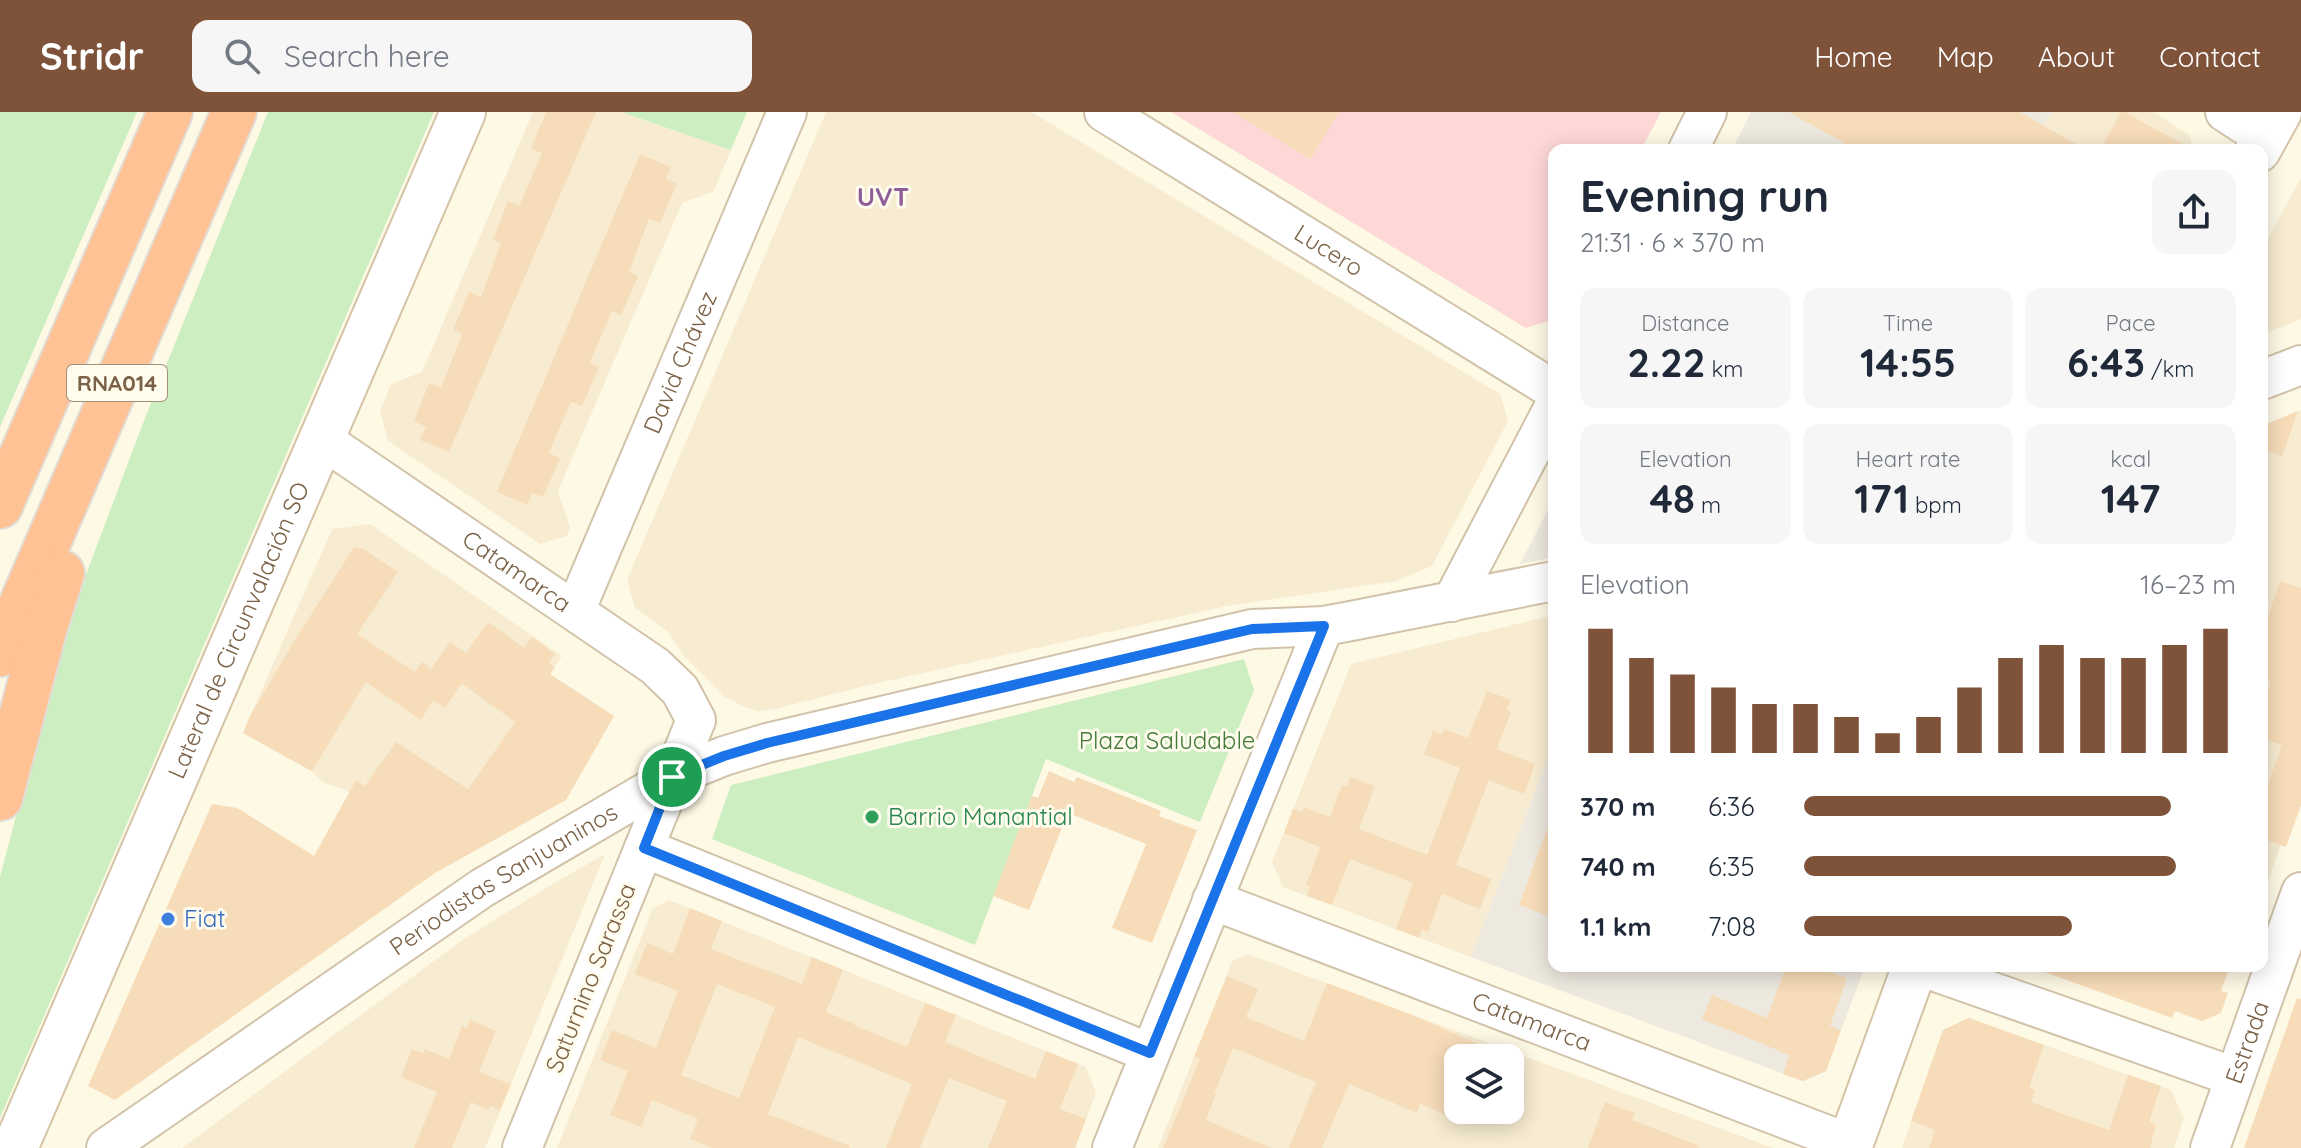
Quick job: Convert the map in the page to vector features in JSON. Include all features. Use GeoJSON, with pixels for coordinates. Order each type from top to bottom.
{"type":"FeatureCollection","features":[{"type":"Feature","properties":{"kind":"highway","name":"RNA014"},"geometry":{"type":"LineString","coordinates":[[0,506],[170,112]]}},
{"type":"Feature","properties":{"kind":"highway","name":"RNA014"},"geometry":{"type":"LineString","coordinates":[[0,654],[234,112]]}},
{"type":"Feature","properties":{"kind":"highway"},"geometry":{"type":"LineString","coordinates":[[0,798],[44,630],[129,355]]}},
{"type":"Feature","properties":{"kind":"highway"},"geometry":{"type":"LineString","coordinates":[[0,476],[57,375]]}},
{"type":"Feature","properties":{"kind":"street","name":"Lateral de Circunvalación SO"},"geometry":{"type":"LineString","coordinates":[[27,1144],[463,112]]}},
{"type":"Feature","properties":{"kind":"street","name":"David Chávez"},"geometry":{"type":"LineString","coordinates":[[575,611],[787,112]]}},
{"type":"Feature","properties":{"kind":"street"},"geometry":{"type":"LineString","coordinates":[[1691,144],[1707,112]]}},
{"type":"Feature","properties":{"kind":"street"},"geometry":{"type":"LineString","coordinates":[[2225,112],[2267,133]]}},
{"type":"Feature","properties":{"kind":"street","name":"Lucero"},"geometry":{"type":"LineString","coordinates":[[1108,113],[1548,386]]}},
{"type":"Feature","properties":{"kind":"street"},"geometry":{"type":"LineString","coordinates":[[2268,378],[2301,365]]}},
{"type":"Feature","properties":{"kind":"street"},"geometry":{"type":"LineString","coordinates":[[1452,602],[1548,418]]}},
{"type":"Feature","properties":{"kind":"street","name":"Catamarca"},"geometry":{"type":"LineString","coordinates":[[323,440],[668,677],[680,690],[696,720]]}},
{"type":"Feature","properties":{"kind":"street","name":"Periodistas Sanjuaninos"},"geometry":{"type":"LineString","coordinates":[[106,1148],[482,888],[672,777],[724,756],[767,743],[1252,629],[1324,626],[1548,582]]}},
{"type":"Feature","properties":{"kind":"street"},"geometry":{"type":"LineString","coordinates":[[1112,1148],[1324,626]]}},
{"type":"Feature","properties":{"kind":"street","name":"Saturnino Sarassa"},"geometry":{"type":"LineString","coordinates":[[522,1148],[696,720]]}},
{"type":"Feature","properties":{"kind":"street"},"geometry":{"type":"LineString","coordinates":[[644,848],[1150,1053]]}},
{"type":"Feature","properties":{"kind":"street","name":"Estrada"},"geometry":{"type":"LineString","coordinates":[[2210,1148],[2301,892]]}},
{"type":"Feature","properties":{"kind":"street","name":"Catamarca"},"geometry":{"type":"LineString","coordinates":[[1212,900],[1850,1146]]}},
{"type":"Feature","properties":{"kind":"street"},"geometry":{"type":"LineString","coordinates":[[1850,1146],[1915,972]]}},
{"type":"Feature","properties":{"kind":"street"},"geometry":{"type":"LineString","coordinates":[[1934,972],[2235,1077]]}},
{"type":"Feature","properties":{"kind":"shaded area"},"geometry":{"type":"Polygon","coordinates":[[[533,112],[621,112],[731,150],[713,192],[682,203],[558,492],[570,527],[567,536],[540,544],[388,441],[380,411],[391,384],[422,372],[533,112]]]}},
{"type":"Feature","properties":{"kind":"shaded area"},"geometry":{"type":"Polygon","coordinates":[[[826,112],[1031,112],[1500,394],[1508,421],[1432,566],[1396,581],[1227,606],[869,685],[775,709],[758,711],[725,697],[683,655],[667,631],[635,608],[627,580],[826,112]]]}},
{"type":"Feature","properties":{"kind":"shaded area"},"geometry":{"type":"Polygon","coordinates":[[[1171,112],[1661,112],[1644,144],[1548,144],[1548,321],[1526,328],[1171,112]]]}},
{"type":"Feature","properties":{"kind":"shaded area"},"geometry":{"type":"Polygon","coordinates":[[[1751,112],[2052,112],[2034,144],[1735,144],[1751,112]]]}},
{"type":"Feature","properties":{"kind":"shaded area"},"geometry":{"type":"Polygon","coordinates":[[[2052,112],[2154,112],[2189,135],[2192,144],[2034,144],[2052,112]]]}},
{"type":"Feature","properties":{"kind":"shaded area"},"geometry":{"type":"Polygon","coordinates":[[[2301,178],[2301,319],[2268,333],[2268,238],[2301,178]]]}},
{"type":"Feature","properties":{"kind":"shaded area"},"geometry":{"type":"Polygon","coordinates":[[[2301,410],[2301,788],[2268,880],[2268,424],[2301,410]]]}},
{"type":"Feature","properties":{"kind":"shaded area"},"geometry":{"type":"Polygon","coordinates":[[[1548,510],[1548,558],[1520,564],[1548,510]]]}},
{"type":"Feature","properties":{"kind":"shaded area"},"geometry":{"type":"Polygon","coordinates":[[[370,524],[562,656],[468,789],[376,808],[345,790],[324,783],[311,771],[243,733],[332,529],[370,524]]]}},
{"type":"Feature","properties":{"kind":"shaded area"},"geometry":{"type":"Polygon","coordinates":[[[1548,616],[1548,758],[1471,957],[1283,887],[1272,862],[1351,664],[1548,616]]]}},
{"type":"Feature","properties":{"kind":"shaded area"},"geometry":{"type":"Polygon","coordinates":[[[1548,758],[1548,972],[1863,972],[1826,1071],[1803,1081],[1471,957],[1548,758]]]}},
{"type":"Feature","properties":{"kind":"shaded area"},"geometry":{"type":"Polygon","coordinates":[[[605,854],[485,1148],[182,1148],[462,940],[605,854]]]}},
{"type":"Feature","properties":{"kind":"shaded area"},"geometry":{"type":"Polygon","coordinates":[[[669,900],[1086,1067],[1096,1093],[1075,1148],[557,1148],[653,908],[669,900]]]}},
{"type":"Feature","properties":{"kind":"shaded area"},"geometry":{"type":"Polygon","coordinates":[[[1248,954],[1492,1044],[1444,1044],[1444,1124],[1524,1124],[1524,1056],[1773,1148],[1158,1148],[1232,961],[1248,954]]]}},
{"type":"Feature","properties":{"kind":"shaded area"},"geometry":{"type":"Polygon","coordinates":[[[1969,1018],[2171,1090],[2184,1118],[2174,1148],[1902,1148],[1943,1030],[1969,1018]]]}},
{"type":"Feature","properties":{"kind":"green space"},"geometry":{"type":"Polygon","coordinates":[[[0,112],[137,112],[0,427],[0,112]]]}},
{"type":"Feature","properties":{"kind":"green space"},"geometry":{"type":"Polygon","coordinates":[[[268,112],[434,112],[0,1118],[0,877],[55,668],[82,585],[145,418],[268,112]]]}},
{"type":"Feature","properties":{"kind":"green space"},"geometry":{"type":"Polygon","coordinates":[[[621,112],[747,112],[731,150],[621,112]]]}},
{"type":"Feature","properties":{"kind":"green space","name":"Barrio Manantial"},"geometry":{"type":"Polygon","coordinates":[[[1244,659],[1254,690],[1200,822],[1046,759],[975,945],[712,839],[731,785],[1244,659]]]}},
{"type":"Feature","properties":{"kind":"building"},"geometry":{"type":"Polygon","coordinates":[[[546,112],[596,112],[449,452],[420,440],[426,427],[414,421],[429,383],[441,388],[462,334],[453,330],[469,292],[481,297],[501,243],[493,240],[508,201],[519,206],[542,153],[531,149],[546,112]]]}},
{"type":"Feature","properties":{"kind":"building"},"geometry":{"type":"Polygon","coordinates":[[[1233,112],[1339,112],[1310,159],[1233,112]]]}},
{"type":"Feature","properties":{"kind":"building"},"geometry":{"type":"Polygon","coordinates":[[[1789,112],[2020,112],[2076,144],[1845,144],[1789,112]]]}},
{"type":"Feature","properties":{"kind":"building"},"geometry":{"type":"Polygon","coordinates":[[[2121,112],[2125,112],[2182,144],[2103,144],[2121,112]]]}},
{"type":"Feature","properties":{"kind":"building"},"geometry":{"type":"Polygon","coordinates":[[[640,154],[671,167],[666,179],[677,184],[660,223],[649,219],[629,272],[638,276],[621,315],[612,311],[590,363],[599,367],[582,406],[571,402],[549,453],[560,458],[543,497],[532,493],[527,505],[497,492],[640,154]]]}},
{"type":"Feature","properties":{"kind":"building"},"geometry":{"type":"Polygon","coordinates":[[[2298,411],[2282,456],[2268,451],[2268,424],[2298,411]]]}},
{"type":"Feature","properties":{"kind":"building"},"geometry":{"type":"Polygon","coordinates":[[[354,547],[362,548],[398,572],[357,634],[415,672],[422,662],[431,669],[450,642],[466,653],[488,622],[524,648],[532,637],[555,654],[549,663],[555,667],[550,674],[614,716],[566,800],[435,873],[115,1100],[88,1086],[212,804],[237,808],[314,856],[356,780],[365,786],[396,742],[468,789],[515,722],[461,684],[445,708],[433,700],[421,720],[366,682],[312,771],[243,733],[296,638],[354,547]]]}},
{"type":"Feature","properties":{"kind":"building"},"geometry":{"type":"Polygon","coordinates":[[[2280,581],[2301,588],[2301,805],[2286,847],[2268,840],[2268,784],[2282,745],[2268,740],[2268,689],[2271,681],[2268,680],[2268,616],[2280,581]]]}},
{"type":"Feature","properties":{"kind":"building"},"geometry":{"type":"Polygon","coordinates":[[[1487,691],[1511,700],[1507,710],[1511,712],[1497,749],[1535,764],[1524,794],[1489,780],[1456,865],[1491,879],[1480,909],[1442,894],[1428,932],[1422,930],[1419,938],[1396,929],[1413,883],[1350,859],[1332,905],[1307,896],[1310,887],[1306,885],[1320,847],[1284,833],[1293,809],[1302,812],[1304,807],[1330,817],[1342,785],[1347,787],[1350,777],[1375,786],[1359,829],[1427,855],[1460,768],[1424,754],[1433,730],[1442,734],[1444,729],[1468,738],[1487,691]]]}},
{"type":"Feature","properties":{"kind":"building"},"geometry":{"type":"Polygon","coordinates":[[[1049,771],[1074,782],[1077,777],[1161,811],[1159,816],[1197,830],[1152,943],[1112,928],[1146,844],[1068,813],[1029,910],[993,896],[1032,796],[1038,798],[1049,771]]]}},
{"type":"Feature","properties":{"kind":"building"},"geometry":{"type":"Polygon","coordinates":[[[1548,826],[1548,916],[1519,905],[1548,826]]]}},
{"type":"Feature","properties":{"kind":"building"},"geometry":{"type":"Polygon","coordinates":[[[690,908],[722,921],[711,949],[802,984],[812,957],[843,970],[826,1012],[907,1047],[925,1003],[956,1015],[945,1042],[1035,1079],[1046,1051],[1078,1064],[1060,1109],[1086,1119],[1075,1148],[988,1148],[1007,1101],[949,1078],[920,1148],[886,1148],[912,1084],[798,1037],[768,1114],[850,1148],[712,1148],[690,1139],[698,1119],[652,1100],[641,1127],[610,1115],[628,1071],[600,1060],[612,1030],[656,1048],[678,991],[635,974],[647,943],[673,954],[690,908]],[[717,984],[681,1075],[739,1098],[775,1007],[717,984]]]}},
{"type":"Feature","properties":{"kind":"building"},"geometry":{"type":"Polygon","coordinates":[[[1784,972],[1830,972],[1847,978],[1830,1026],[1841,1030],[1826,1071],[1803,1081],[1783,1074],[1789,1055],[1702,1019],[1712,995],[1767,1018],[1784,972]]]}},
{"type":"Feature","properties":{"kind":"building"},"geometry":{"type":"Polygon","coordinates":[[[2044,972],[2228,972],[2221,991],[2228,993],[2221,1013],[2202,1021],[2175,1011],[2172,1018],[2044,972]]]}},
{"type":"Feature","properties":{"kind":"building"},"geometry":{"type":"Polygon","coordinates":[[[1227,976],[1258,989],[1246,1017],[1304,1041],[1327,983],[1478,1044],[1444,1044],[1444,1114],[1420,1104],[1417,1113],[1349,1084],[1322,1148],[1289,1148],[1316,1082],[1233,1048],[1206,1120],[1272,1148],[1163,1148],[1200,1059],[1194,1057],[1227,976]]]}},
{"type":"Feature","properties":{"kind":"building"},"geometry":{"type":"Polygon","coordinates":[[[2297,998],[2301,999],[2301,1148],[2244,1148],[2297,998]]]}},
{"type":"Feature","properties":{"kind":"building"},"geometry":{"type":"Polygon","coordinates":[[[1969,1018],[2044,1045],[2029,1087],[2035,1090],[2031,1102],[2077,1119],[2109,1130],[2128,1075],[2161,1086],[2149,1122],[2156,1124],[2150,1148],[1929,1148],[1935,1130],[1911,1121],[1943,1030],[1969,1018]]]}},
{"type":"Feature","properties":{"kind":"building"},"geometry":{"type":"Polygon","coordinates":[[[470,1020],[496,1031],[479,1072],[511,1084],[500,1110],[490,1106],[488,1110],[471,1102],[452,1148],[414,1148],[437,1092],[401,1077],[412,1049],[423,1053],[425,1049],[449,1059],[462,1026],[467,1028],[470,1020]]]}},
{"type":"Feature","properties":{"kind":"building"},"geometry":{"type":"Polygon","coordinates":[[[1605,1102],[1635,1113],[1632,1120],[1700,1146],[1588,1148],[1605,1102]]]}},
{"type":"Feature","properties":{"kind":"place","name":"Barrio Manantial"},"geometry":{"type":"Point","coordinates":[872,817]}},
{"type":"Feature","properties":{"kind":"place","name":"Fiat"},"geometry":{"type":"Point","coordinates":[168,919]}},
{"type":"Feature","properties":{"kind":"district","name":"UVT"},"geometry":{"type":"Point","coordinates":[883,197]}},
{"type":"Feature","properties":{"kind":"route"},"geometry":{"type":"LineString","coordinates":[[1324,626],[1150,1053],[644,848],[672,777],[767,743],[1252,629],[1324,626]]}},
{"type":"Feature","properties":{"kind":"park label","name":"Plaza Saludable"},"geometry":{"type":"Point","coordinates":[1167,741]}}]}
